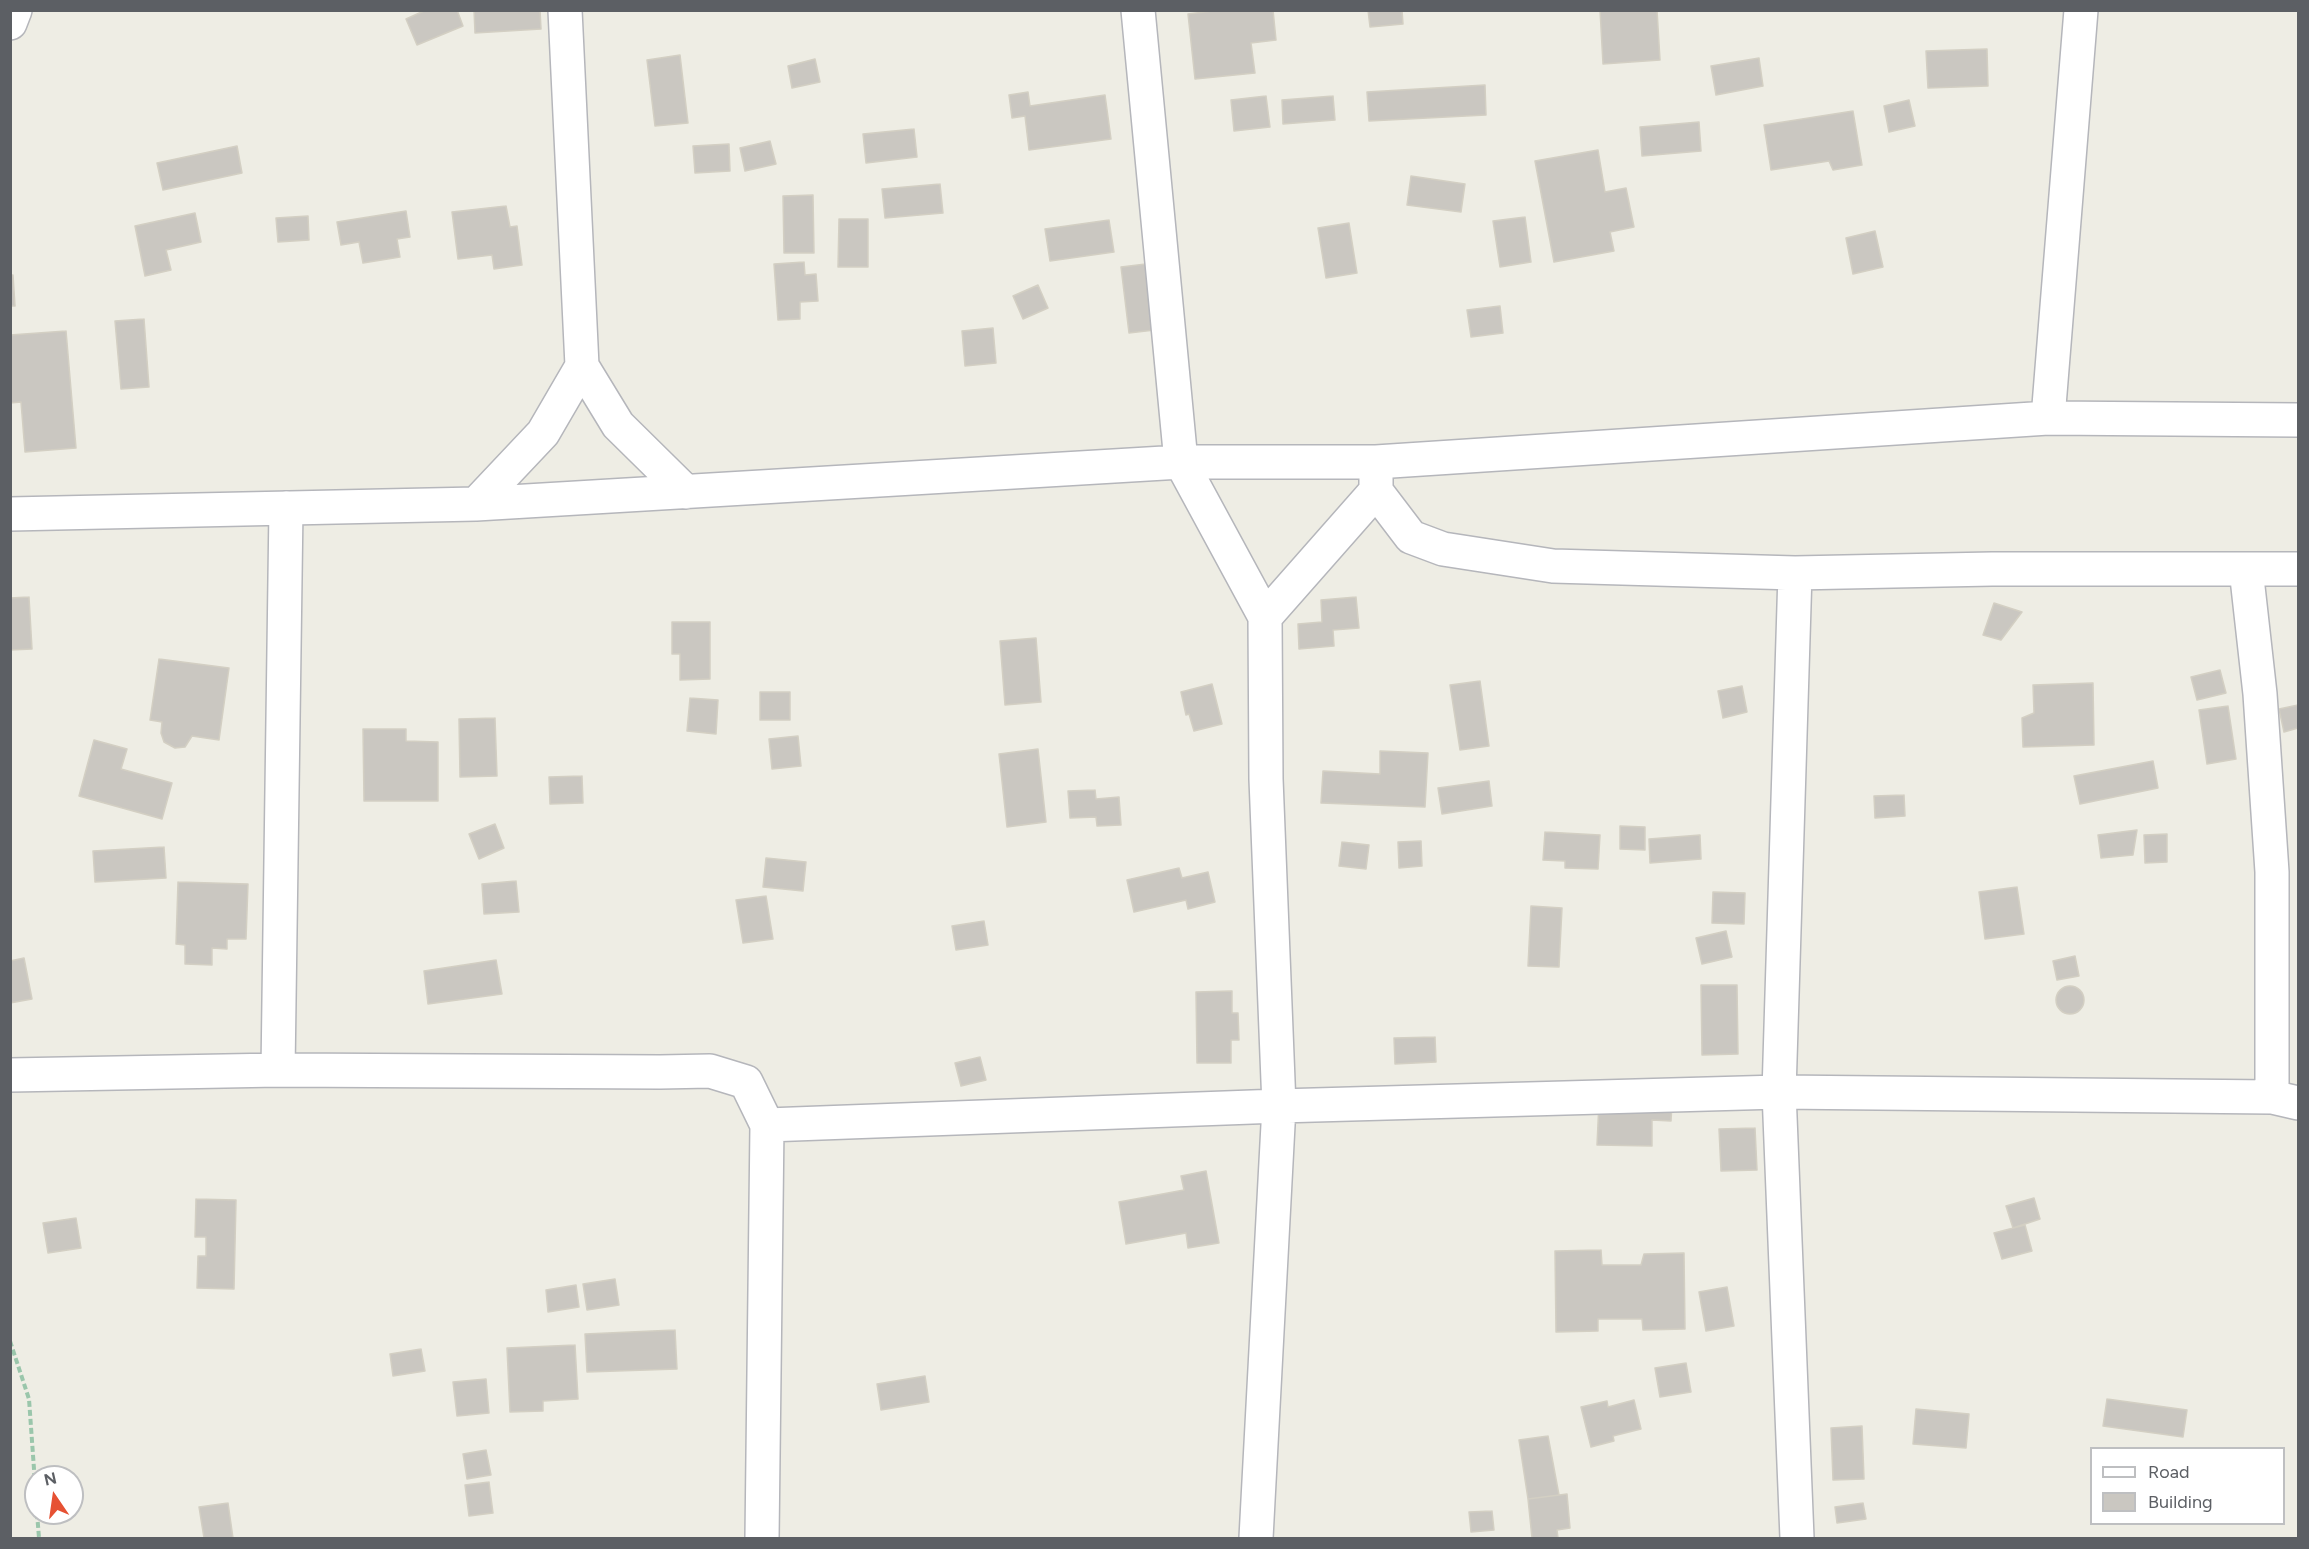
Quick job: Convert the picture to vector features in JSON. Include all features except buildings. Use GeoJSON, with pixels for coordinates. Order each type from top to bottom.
{"type":"FeatureCollection","features":[{"type":"Feature","properties":{"kind":"street"},"geometry":{"type":"LineString","coordinates":[[10,23],[15,10]]}},
{"type":"Feature","properties":{"kind":"street"},"geometry":{"type":"LineString","coordinates":[[565,10],[582,366],[618,425],[686,492]]}},
{"type":"Feature","properties":{"kind":"street"},"geometry":{"type":"LineString","coordinates":[[1138,10],[1181,462],[1265,617],[1266,779],[1279,1106],[1256,1539]]}},
{"type":"Feature","properties":{"kind":"street"},"geometry":{"type":"LineString","coordinates":[[2048,418],[2081,10]]}},
{"type":"Feature","properties":{"kind":"street"},"geometry":{"type":"LineString","coordinates":[[476,504],[543,434],[582,366]]}},
{"type":"Feature","properties":{"kind":"street"},"geometry":{"type":"LineString","coordinates":[[10,514],[476,504],[1181,462],[1376,477],[2048,418],[2298,420]]}},
{"type":"Feature","properties":{"kind":"street"},"geometry":{"type":"LineString","coordinates":[[1376,477],[1411,537],[1443,549],[1553,566],[1795,573],[1992,569],[2298,569]]}},
{"type":"Feature","properties":{"kind":"street"},"geometry":{"type":"LineString","coordinates":[[1265,617],[1376,477]]}},
{"type":"Feature","properties":{"kind":"street"},"geometry":{"type":"LineString","coordinates":[[278,1070],[286,508]]}},
{"type":"Feature","properties":{"kind":"street"},"geometry":{"type":"LineString","coordinates":[[766,1125],[1279,1106],[1779,1092],[2285,1100],[2260,694],[2246,569]]}},
{"type":"Feature","properties":{"kind":"street"},"geometry":{"type":"LineString","coordinates":[[1795,573],[1779,1092],[1797,1539]]}},
{"type":"Feature","properties":{"kind":"street"},"geometry":{"type":"LineString","coordinates":[[10,1075],[278,1070],[710,1071],[746,1082],[766,1125],[762,1539]]}},
{"type":"Feature","properties":{"kind":"path"},"geometry":{"type":"LineString","coordinates":[[10,1341],[29,1399],[34,1465]]}}]}
